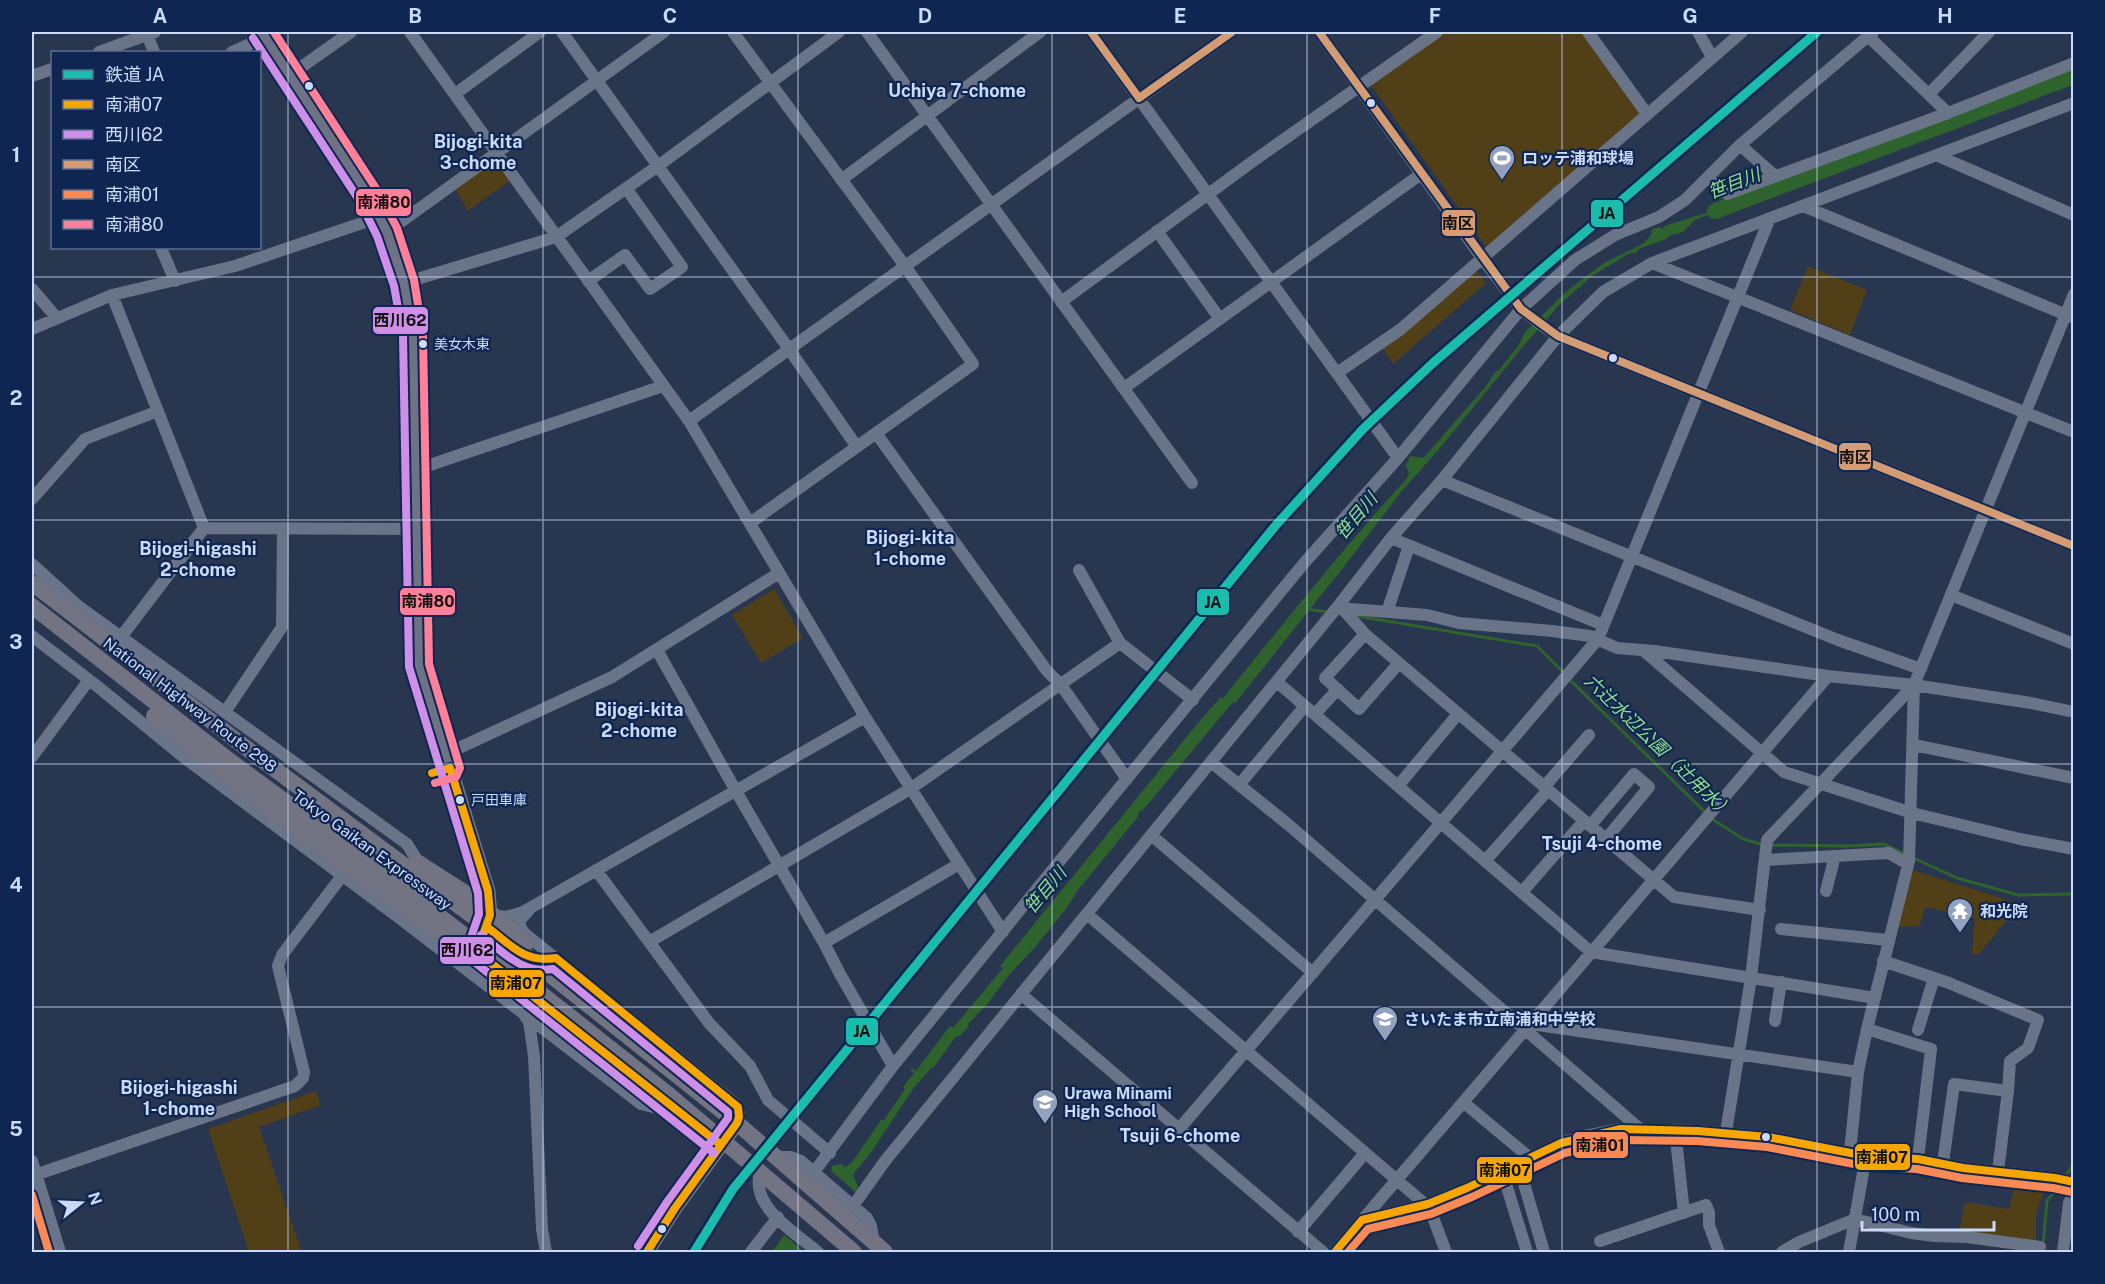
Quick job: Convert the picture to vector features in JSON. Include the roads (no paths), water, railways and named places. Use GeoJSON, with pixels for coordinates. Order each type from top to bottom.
{"type":"FeatureCollection","features":[{"type":"Feature","properties":{"kind":"highway","name":"National Highway Route 298"},"geometry":{"type":"LineString","coordinates":[[32,583],[141,668],[431,884],[488,921],[529,958],[777,1157],[815,1180],[848,1209],[878,1249]]}},
{"type":"Feature","properties":{"kind":"highway","name":"Tokyo Gaikan Expressway"},"geometry":{"type":"LineString","coordinates":[[32,590],[94,641],[237,750],[541,975],[746,1139],[878,1249]]}},
{"type":"Feature","properties":{"kind":"highway","name":"Tokyo Gaikan Expressway"},"geometry":{"type":"LineString","coordinates":[[32,606],[230,761],[530,985],[668,1094],[854,1252]]}},
{"type":"Feature","properties":{"kind":"highway","name":"National Highway Route 298"},"geometry":{"type":"LineString","coordinates":[[32,614],[82,656],[225,766],[477,952],[721,1146]]}},
{"type":"Feature","properties":{"kind":"highway"},"geometry":{"type":"LineString","coordinates":[[82,656],[274,812],[526,998],[668,1094]]}},
{"type":"Feature","properties":{"kind":"highway"},"geometry":{"type":"LineString","coordinates":[[141,668],[226,719],[394,847],[472,898],[628,1030],[746,1139]]}},
{"type":"Feature","properties":{"kind":"highway"},"geometry":{"type":"LineString","coordinates":[[721,1146],[848,1252]]}},
{"type":"Feature","properties":{"kind":"main road"},"geometry":{"type":"LineString","coordinates":[[264,34],[368,195],[387,232],[404,283],[413,335],[419,666],[486,882],[490,903],[488,921],[477,952]]}},
{"type":"Feature","properties":{"kind":"main road"},"geometry":{"type":"LineString","coordinates":[[647,1252],[675,1208],[737,1123]]}},
{"type":"Feature","properties":{"kind":"street"},"geometry":{"type":"LineString","coordinates":[[290,75],[351,32]]}},
{"type":"Feature","properties":{"kind":"street"},"geometry":{"type":"LineString","coordinates":[[410,32],[688,421],[865,717],[1003,932]]}},
{"type":"Feature","properties":{"kind":"street"},"geometry":{"type":"LineString","coordinates":[[455,94],[540,32]]}},
{"type":"Feature","properties":{"kind":"street"},"geometry":{"type":"LineString","coordinates":[[562,32],[789,348],[856,447]]}},
{"type":"Feature","properties":{"kind":"street"},"geometry":{"type":"LineString","coordinates":[[387,232],[664,32]]}},
{"type":"Feature","properties":{"kind":"street"},"geometry":{"type":"LineString","coordinates":[[733,32],[905,266],[973,364],[750,523]]}},
{"type":"Feature","properties":{"kind":"street"},"geometry":{"type":"LineString","coordinates":[[404,283],[556,237],[839,32]]}},
{"type":"Feature","properties":{"kind":"street"},"geometry":{"type":"LineString","coordinates":[[867,32],[1192,483]]}},
{"type":"Feature","properties":{"kind":"street"},"geometry":{"type":"LineString","coordinates":[[841,180],[1040,32]]}},
{"type":"Feature","properties":{"kind":"street"},"geometry":{"type":"LineString","coordinates":[[1091,32],[1398,458]]}},
{"type":"Feature","properties":{"kind":"street"},"geometry":{"type":"LineString","coordinates":[[688,421],[1232,32]]}},
{"type":"Feature","properties":{"kind":"street"},"geometry":{"type":"LineString","coordinates":[[1319,32],[1482,258],[1524,311],[1555,334],[2073,546]]}},
{"type":"Feature","properties":{"kind":"street"},"geometry":{"type":"LineString","coordinates":[[1061,302],[1208,194],[1437,32]]}},
{"type":"Feature","properties":{"kind":"street"},"geometry":{"type":"LineString","coordinates":[[1588,32],[1647,114]]}},
{"type":"Feature","properties":{"kind":"street"},"geometry":{"type":"LineString","coordinates":[[1698,32],[1712,57]]}},
{"type":"Feature","properties":{"kind":"street"},"geometry":{"type":"LineString","coordinates":[[1337,373],[1401,329],[1742,32]]}},
{"type":"Feature","properties":{"kind":"street"},"geometry":{"type":"LineString","coordinates":[[1929,94],[1989,32]]}},
{"type":"Feature","properties":{"kind":"street"},"geometry":{"type":"LineString","coordinates":[[102,51],[150,33],[154,51]]}},
{"type":"Feature","properties":{"kind":"street"},"geometry":{"type":"LineString","coordinates":[[234,51],[264,34]]}},
{"type":"Feature","properties":{"kind":"street"},"geometry":{"type":"LineString","coordinates":[[815,1180],[830,1153],[893,1066],[1305,562],[1524,311],[1575,260],[1615,236],[1674,208],[1740,145],[1870,34],[1948,113]]}},
{"type":"Feature","properties":{"kind":"street"},"geometry":{"type":"LineString","coordinates":[[1708,178],[1727,194],[1948,113],[2073,63]]}},
{"type":"Feature","properties":{"kind":"street"},"geometry":{"type":"LineString","coordinates":[[32,76],[51,69]]}},
{"type":"Feature","properties":{"kind":"street"},"geometry":{"type":"LineString","coordinates":[[848,1209],[1340,605],[1391,538],[1442,480],[1555,334],[1604,292],[1652,263],[2073,103]]}},
{"type":"Feature","properties":{"kind":"street"},"geometry":{"type":"LineString","coordinates":[[1740,145],[1775,176]]}},
{"type":"Feature","properties":{"kind":"street"},"geometry":{"type":"LineString","coordinates":[[1936,155],[2073,214]]}},
{"type":"Feature","properties":{"kind":"street"},"geometry":{"type":"LineString","coordinates":[[1124,388],[1421,174]]}},
{"type":"Feature","properties":{"kind":"street"},"geometry":{"type":"LineString","coordinates":[[588,281],[625,255],[650,289],[681,267],[626,188]]}},
{"type":"Feature","properties":{"kind":"street"},"geometry":{"type":"LineString","coordinates":[[1803,206],[2069,316]]}},
{"type":"Feature","properties":{"kind":"street"},"geometry":{"type":"LineString","coordinates":[[32,329],[112,295],[235,267],[380,217]]}},
{"type":"Feature","properties":{"kind":"street"},"geometry":{"type":"LineString","coordinates":[[1179,1129],[1598,639],[1770,218]]}},
{"type":"Feature","properties":{"kind":"street"},"geometry":{"type":"LineString","coordinates":[[1157,231],[1220,319]]}},
{"type":"Feature","properties":{"kind":"street"},"geometry":{"type":"LineString","coordinates":[[161,249],[175,280]]}},
{"type":"Feature","properties":{"kind":"street"},"geometry":{"type":"LineString","coordinates":[[1652,263],[2073,432]]}},
{"type":"Feature","properties":{"kind":"street"},"geometry":{"type":"LineString","coordinates":[[32,289],[51,320]]}},
{"type":"Feature","properties":{"kind":"street"},"geometry":{"type":"LineString","coordinates":[[1726,1132],[1760,910],[1767,840],[1914,685],[2025,412],[2069,316],[2073,294]]}},
{"type":"Feature","properties":{"kind":"street"},"geometry":{"type":"LineString","coordinates":[[112,295],[204,528]]}},
{"type":"Feature","properties":{"kind":"street"},"geometry":{"type":"LineString","coordinates":[[32,337],[51,320]]}},
{"type":"Feature","properties":{"kind":"street"},"geometry":{"type":"LineString","coordinates":[[415,470],[663,386]]}},
{"type":"Feature","properties":{"kind":"street"},"geometry":{"type":"LineString","coordinates":[[32,499],[85,439],[158,411]]}},
{"type":"Feature","properties":{"kind":"street"},"geometry":{"type":"LineString","coordinates":[[876,434],[1047,671],[1061,685],[1127,779]]}},
{"type":"Feature","properties":{"kind":"street"},"geometry":{"type":"LineString","coordinates":[[1442,480],[1838,640],[1921,669]]}},
{"type":"Feature","properties":{"kind":"street"},"geometry":{"type":"LineString","coordinates":[[204,528],[416,529]]}},
{"type":"Feature","properties":{"kind":"street"},"geometry":{"type":"LineString","coordinates":[[121,637],[204,528]]}},
{"type":"Feature","properties":{"kind":"street"},"geometry":{"type":"LineString","coordinates":[[226,719],[282,627],[284,528]]}},
{"type":"Feature","properties":{"kind":"street"},"geometry":{"type":"LineString","coordinates":[[1391,538],[1603,625]]}},
{"type":"Feature","properties":{"kind":"street"},"geometry":{"type":"LineString","coordinates":[[1387,612],[1409,546]]}},
{"type":"Feature","properties":{"kind":"street"},"geometry":{"type":"LineString","coordinates":[[32,564],[77,605],[226,719],[407,844],[431,884]]}},
{"type":"Feature","properties":{"kind":"street"},"geometry":{"type":"LineString","coordinates":[[1079,570],[1120,643],[1193,700]]}},
{"type":"Feature","properties":{"kind":"street"},"geometry":{"type":"LineString","coordinates":[[444,750],[612,677],[779,573]]}},
{"type":"Feature","properties":{"kind":"street"},"geometry":{"type":"LineString","coordinates":[[1951,595],[2073,645]]}},
{"type":"Feature","properties":{"kind":"street"},"geometry":{"type":"LineString","coordinates":[[1340,605],[1350,609],[1427,615],[1459,623],[1590,636],[1617,648],[1914,685],[2031,703],[2073,712]]}},
{"type":"Feature","properties":{"kind":"street"},"geometry":{"type":"LineString","coordinates":[[1340,605],[1365,634],[1674,897],[1760,910]]}},
{"type":"Feature","properties":{"kind":"street"},"geometry":{"type":"LineString","coordinates":[[1365,634],[1325,678],[1359,709],[1399,663]]}},
{"type":"Feature","properties":{"kind":"street"},"geometry":{"type":"LineString","coordinates":[[32,636],[186,759],[641,1104],[681,1114]]}},
{"type":"Feature","properties":{"kind":"street"},"geometry":{"type":"LineString","coordinates":[[649,942],[910,789],[1120,643]]}},
{"type":"Feature","properties":{"kind":"street"},"geometry":{"type":"LineString","coordinates":[[657,650],[893,1066]]}},
{"type":"Feature","properties":{"kind":"street"},"geometry":{"type":"LineString","coordinates":[[1644,651],[1784,772],[1912,813],[2020,839],[2073,849]]}},
{"type":"Feature","properties":{"kind":"street"},"geometry":{"type":"LineString","coordinates":[[1335,1252],[1828,676]]}},
{"type":"Feature","properties":{"kind":"street"},"geometry":{"type":"LineString","coordinates":[[32,757],[89,680]]}},
{"type":"Feature","properties":{"kind":"street"},"geometry":{"type":"LineString","coordinates":[[1277,682],[1591,952],[1875,998]]}},
{"type":"Feature","properties":{"kind":"street"},"geometry":{"type":"LineString","coordinates":[[1850,1152],[1858,1072],[1908,864],[1912,813],[1914,685]]}},
{"type":"Feature","properties":{"kind":"street"},"geometry":{"type":"LineString","coordinates":[[1239,785],[1310,710],[1338,689]]}},
{"type":"Feature","properties":{"kind":"street"},"geometry":{"type":"LineString","coordinates":[[1398,786],[1458,714]]}},
{"type":"Feature","properties":{"kind":"street"},"geometry":{"type":"LineString","coordinates":[[488,921],[523,912],[535,906],[865,717]]}},
{"type":"Feature","properties":{"kind":"street"},"geometry":{"type":"LineString","coordinates":[[1485,861],[1589,735]]}},
{"type":"Feature","properties":{"kind":"street"},"geometry":{"type":"LineString","coordinates":[[1914,745],[2073,778]]}},
{"type":"Feature","properties":{"kind":"street"},"geometry":{"type":"LineString","coordinates":[[1211,762],[1528,1027],[1640,1129]]}},
{"type":"Feature","properties":{"kind":"street"},"geometry":{"type":"LineString","coordinates":[[1522,892],[1634,774],[1649,787],[1606,839]]}},
{"type":"Feature","properties":{"kind":"street"},"geometry":{"type":"LineString","coordinates":[[1151,835],[1313,972]]}},
{"type":"Feature","properties":{"kind":"street"},"geometry":{"type":"LineString","coordinates":[[1765,860],[1889,853],[1908,864]]}},
{"type":"Feature","properties":{"kind":"street"},"geometry":{"type":"LineString","coordinates":[[1826,891],[1835,856]]}},
{"type":"Feature","properties":{"kind":"street"},"geometry":{"type":"LineString","coordinates":[[824,943],[959,864]]}},
{"type":"Feature","properties":{"kind":"street"},"geometry":{"type":"LineString","coordinates":[[596,870],[709,1023],[750,1065],[768,1100],[830,1153]]}},
{"type":"Feature","properties":{"kind":"street"},"geometry":{"type":"LineString","coordinates":[[34,1176],[300,1083],[304,1072],[278,966],[282,956],[342,876]]}},
{"type":"Feature","properties":{"kind":"street"},"geometry":{"type":"LineString","coordinates":[[535,906],[522,915],[520,926],[524,933],[734,1103],[739,1113],[737,1123]]}},
{"type":"Feature","properties":{"kind":"street"},"geometry":{"type":"LineString","coordinates":[[1087,914],[1427,1205],[1446,1252]]}},
{"type":"Feature","properties":{"kind":"street"},"geometry":{"type":"LineString","coordinates":[[1781,929],[1888,940]]}},
{"type":"Feature","properties":{"kind":"street"},"geometry":{"type":"LineString","coordinates":[[529,958],[543,960],[556,958]]}},
{"type":"Feature","properties":{"kind":"street"},"geometry":{"type":"LineString","coordinates":[[1883,961],[1934,978],[2038,1020],[2028,1048],[2010,1061],[1998,1171]]}},
{"type":"Feature","properties":{"kind":"street"},"geometry":{"type":"LineString","coordinates":[[1917,1030],[1934,978]]}},
{"type":"Feature","properties":{"kind":"street"},"geometry":{"type":"LineString","coordinates":[[1775,1022],[1781,982]]}},
{"type":"Feature","properties":{"kind":"street"},"geometry":{"type":"LineString","coordinates":[[1021,994],[1323,1252]]}},
{"type":"Feature","properties":{"kind":"street"},"geometry":{"type":"LineString","coordinates":[[522,1012],[529,1022],[534,1056],[542,1229],[546,1252]]}},
{"type":"Feature","properties":{"kind":"street"},"geometry":{"type":"LineString","coordinates":[[1528,1027],[1737,1052],[1858,1072]]}},
{"type":"Feature","properties":{"kind":"street"},"geometry":{"type":"LineString","coordinates":[[1867,1029],[1931,1049],[1918,1160]]}},
{"type":"Feature","properties":{"kind":"street"},"geometry":{"type":"LineString","coordinates":[[534,1056],[536,1048],[557,1039]]}},
{"type":"Feature","properties":{"kind":"street"},"geometry":{"type":"LineString","coordinates":[[1943,1163],[1954,1084],[2008,1091]]}},
{"type":"Feature","properties":{"kind":"street"},"geometry":{"type":"LineString","coordinates":[[1463,1102],[1524,1160],[1544,1252]]}},
{"type":"Feature","properties":{"kind":"street"},"geometry":{"type":"LineString","coordinates":[[1362,1220],[1427,1205],[1561,1143],[1605,1131],[1640,1129],[1726,1132],[1768,1137],[1866,1156],[1943,1163],[1963,1168],[2073,1182]]}},
{"type":"Feature","properties":{"kind":"street"},"geometry":{"type":"LineString","coordinates":[[1675,1130],[1684,1213]]}},
{"type":"Feature","properties":{"kind":"street"},"geometry":{"type":"LineString","coordinates":[[1298,1232],[1365,1153]]}},
{"type":"Feature","properties":{"kind":"street"},"geometry":{"type":"LineString","coordinates":[[1849,1252],[1866,1156]]}},
{"type":"Feature","properties":{"kind":"street"},"geometry":{"type":"LineString","coordinates":[[32,1161],[34,1176],[60,1252]]}},
{"type":"Feature","properties":{"kind":"street"},"geometry":{"type":"LineString","coordinates":[[1502,1171],[1527,1252]]}},
{"type":"Feature","properties":{"kind":"street"},"geometry":{"type":"LineString","coordinates":[[759,1178],[758,1186],[764,1204],[817,1251]]}},
{"type":"Feature","properties":{"kind":"street"},"geometry":{"type":"LineString","coordinates":[[2064,1252],[2069,1203],[2073,1192]]}},
{"type":"Feature","properties":{"kind":"street"},"geometry":{"type":"LineString","coordinates":[[1600,1241],[1706,1205],[1709,1212],[1709,1225],[1719,1252]]}},
{"type":"Feature","properties":{"kind":"street"},"geometry":{"type":"LineString","coordinates":[[1790,1250],[1831,1228],[1855,1219],[1911,1233],[1967,1237],[2040,1247]]}},
{"type":"Feature","properties":{"kind":"street"},"geometry":{"type":"LineString","coordinates":[[751,1252],[781,1220]]}},
{"type":"Feature","properties":{"kind":"waterway","name":"笹目川"},"geometry":{"type":"LineString","coordinates":[[1715,211],[2074,76]]}},
{"type":"Feature","properties":{"kind":"waterway","name":"六辻水辺公園（辻用水）"},"geometry":{"type":"LineString","coordinates":[[1305,609],[1329,612]]}},
{"type":"Feature","properties":{"kind":"waterway","name":"六辻水辺公園（辻用水）"},"geometry":{"type":"LineString","coordinates":[[1356,616],[1537,646],[1564,673]]}},
{"type":"Feature","properties":{"kind":"waterway","name":"六辻水辺公園（辻用水）"},"geometry":{"type":"LineString","coordinates":[[1568,678],[1707,814]]}},
{"type":"Feature","properties":{"kind":"waterway","name":"六辻水辺公園（辻用水）"},"geometry":{"type":"LineString","coordinates":[[1712,819],[1743,839],[1764,845]]}},
{"type":"Feature","properties":{"kind":"waterway","name":"六辻水辺公園（辻用水）"},"geometry":{"type":"LineString","coordinates":[[1770,845],[1884,844],[1905,854]]}},
{"type":"Feature","properties":{"kind":"waterway","name":"六辻水辺公園（辻用水）"},"geometry":{"type":"LineString","coordinates":[[1911,857],[1957,878],[2018,895],[2074,894]]}},
{"type":"Feature","properties":{"kind":"waterway","name":"六辻水辺公園（辻用水）"},"geometry":{"type":"LineString","coordinates":[[2065,1176],[2074,1164]]}},
{"type":"Feature","properties":{"kind":"waterway","name":"六辻水辺公園（辻用水）"},"geometry":{"type":"LineString","coordinates":[[2043,1245],[2047,1201],[2060,1184]]}},
{"type":"Feature","properties":{"kind":"rail line","name":"JA"},"geometry":{"type":"LineString","coordinates":[[694,1252],[733,1189],[1276,525],[1363,429],[1433,363],[1817,32]]}},
{"type":"Feature","properties":{"kind":"place","name":"ロッテ浦和球場"},"geometry":{"type":"Point","coordinates":[1502,181]}},
{"type":"Feature","properties":{"kind":"place","name":"美女木東"},"geometry":{"type":"Point","coordinates":[423,344]}},
{"type":"Feature","properties":{"kind":"place","name":"戸田車庫"},"geometry":{"type":"Point","coordinates":[460,800]}},
{"type":"Feature","properties":{"kind":"place","name":"和光院"},"geometry":{"type":"Point","coordinates":[1960,934]}},
{"type":"Feature","properties":{"kind":"place","name":"さいたま市立南浦和中学校"},"geometry":{"type":"Point","coordinates":[1385,1042]}},
{"type":"Feature","properties":{"kind":"place","name":"Urawa Minami High School"},"geometry":{"type":"Point","coordinates":[1045,1125]}},
{"type":"Feature","properties":{"kind":"district","name":"Uchiya 7-chome"},"geometry":{"type":"Point","coordinates":[957,90]}},
{"type":"Feature","properties":{"kind":"district","name":"Bijogi-kita 3-chome"},"geometry":{"type":"Point","coordinates":[478,151]}},
{"type":"Feature","properties":{"kind":"district","name":"Bijogi-kita 1-chome"},"geometry":{"type":"Point","coordinates":[910,547]}},
{"type":"Feature","properties":{"kind":"district","name":"Bijogi-higashi 2-chome"},"geometry":{"type":"Point","coordinates":[198,558]}},
{"type":"Feature","properties":{"kind":"district","name":"Bijogi-kita 2-chome"},"geometry":{"type":"Point","coordinates":[639,719]}},
{"type":"Feature","properties":{"kind":"district","name":"Tsuji 4-chome"},"geometry":{"type":"Point","coordinates":[1602,843]}},
{"type":"Feature","properties":{"kind":"district","name":"Bijogi-higashi 1-chome"},"geometry":{"type":"Point","coordinates":[179,1097]}},
{"type":"Feature","properties":{"kind":"district","name":"Tsuji 6-chome"},"geometry":{"type":"Point","coordinates":[1180,1135]}}]}
